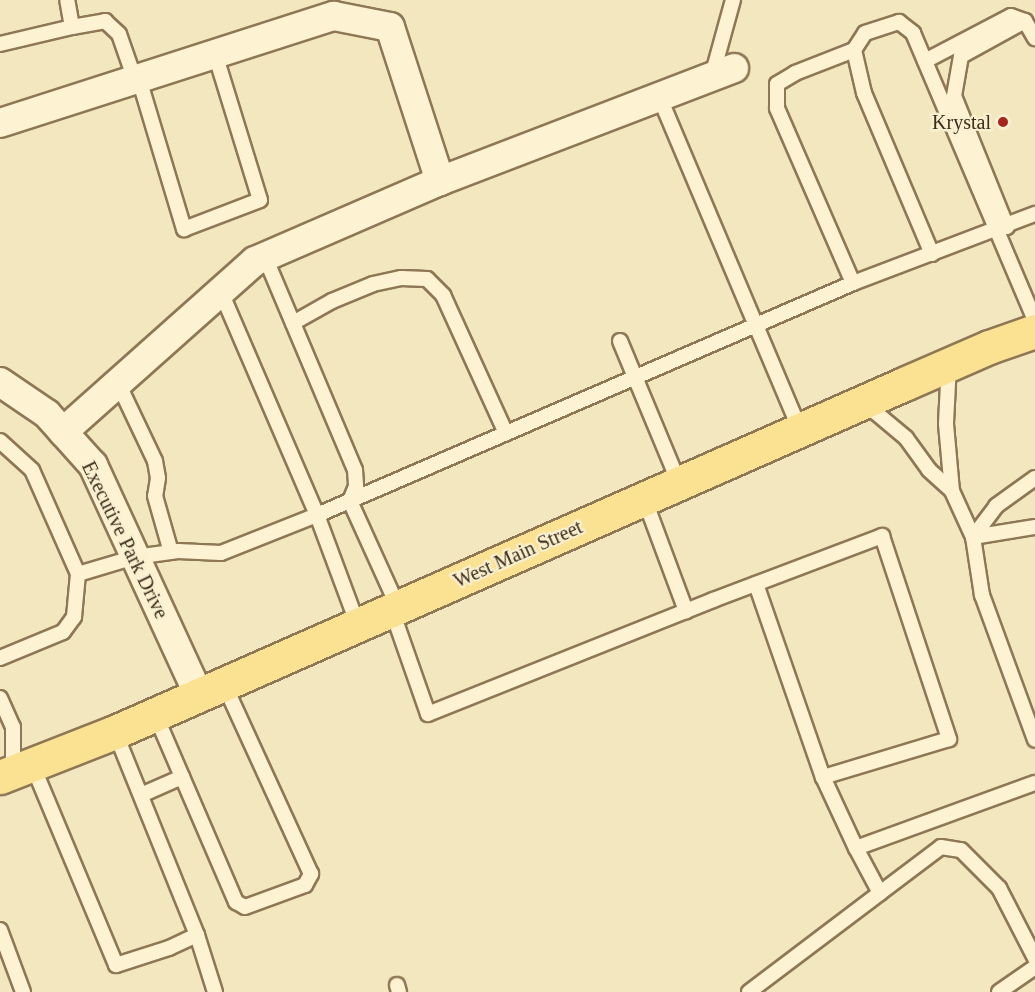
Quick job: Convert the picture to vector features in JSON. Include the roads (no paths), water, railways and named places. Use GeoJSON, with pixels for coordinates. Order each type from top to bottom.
{"type":"FeatureCollection","features":[{"type":"Feature","properties":{"kind":"main road","name":"West Main Street"},"geometry":{"type":"LineString","coordinates":[[11,769],[115,732],[949,364],[1035,331]]}},
{"type":"Feature","properties":{"kind":"street"},"geometry":{"type":"LineString","coordinates":[[0,123],[334,16],[390,27],[440,181]]}},
{"type":"Feature","properties":{"kind":"street"},"geometry":{"type":"LineString","coordinates":[[63,432],[255,261],[440,181],[723,72]]}},
{"type":"Feature","properties":{"kind":"street","name":"Executive Park Drive"},"geometry":{"type":"LineString","coordinates":[[0,382],[46,414],[93,465],[135,557],[212,689]]}},
{"type":"Feature","properties":{"kind":"lane"},"geometry":{"type":"LineString","coordinates":[[67,0],[72,27]]}},
{"type":"Feature","properties":{"kind":"lane"},"geometry":{"type":"LineString","coordinates":[[723,72],[733,0]]}},
{"type":"Feature","properties":{"kind":"lane"},"geometry":{"type":"LineString","coordinates":[[925,61],[1011,15],[1025,21],[1035,38]]}},
{"type":"Feature","properties":{"kind":"lane"},"geometry":{"type":"LineString","coordinates":[[0,44],[105,21],[119,34],[137,79],[184,229],[260,200],[215,54]]}},
{"type":"Feature","properties":{"kind":"lane"},"geometry":{"type":"LineString","coordinates":[[1025,21],[961,56],[954,96],[1035,321]]}},
{"type":"Feature","properties":{"kind":"lane"},"geometry":{"type":"LineString","coordinates":[[853,283],[777,108],[777,84],[795,73],[854,50],[865,33],[899,22],[913,33],[1002,229]]}},
{"type":"Feature","properties":{"kind":"lane"},"geometry":{"type":"LineString","coordinates":[[854,50],[864,93],[932,254]]}},
{"type":"Feature","properties":{"kind":"lane"},"geometry":{"type":"LineString","coordinates":[[659,96],[754,326],[800,430]]}},
{"type":"Feature","properties":{"kind":"lane"},"geometry":{"type":"LineString","coordinates":[[78,574],[135,557],[171,552],[221,553],[317,516],[853,283],[1002,229],[1035,214]]}},
{"type":"Feature","properties":{"kind":"lane"},"geometry":{"type":"LineString","coordinates":[[265,257],[355,470],[356,486],[350,501],[395,608],[428,714],[882,536],[949,739],[823,777]]}},
{"type":"Feature","properties":{"kind":"lane"},"geometry":{"type":"LineString","coordinates":[[293,323],[332,301],[373,284],[401,278],[427,279],[444,295],[506,433]]}},
{"type":"Feature","properties":{"kind":"lane"},"geometry":{"type":"LineString","coordinates":[[221,292],[317,516],[358,625]]}},
{"type":"Feature","properties":{"kind":"lane"},"geometry":{"type":"LineString","coordinates":[[620,341],[679,483]]}},
{"type":"Feature","properties":{"kind":"lane"},"geometry":{"type":"LineString","coordinates":[[949,364],[946,424],[952,491],[973,537],[982,595],[1035,740]]}},
{"type":"Feature","properties":{"kind":"lane"},"geometry":{"type":"LineString","coordinates":[[118,383],[155,461],[158,478],[155,496],[171,552]]}},
{"type":"Feature","properties":{"kind":"lane"},"geometry":{"type":"LineString","coordinates":[[863,402],[906,438],[929,470],[952,491]]}},
{"type":"Feature","properties":{"kind":"lane"},"geometry":{"type":"LineString","coordinates":[[0,441],[32,470],[78,574],[74,617],[63,632],[0,658]]}},
{"type":"Feature","properties":{"kind":"lane"},"geometry":{"type":"LineString","coordinates":[[973,537],[996,506],[1035,478]]}},
{"type":"Feature","properties":{"kind":"lane"},"geometry":{"type":"LineString","coordinates":[[644,498],[686,611]]}},
{"type":"Feature","properties":{"kind":"lane"},"geometry":{"type":"LineString","coordinates":[[973,537],[1035,527]]}},
{"type":"Feature","properties":{"kind":"lane"},"geometry":{"type":"LineString","coordinates":[[756,584],[823,777],[880,893]]}},
{"type":"Feature","properties":{"kind":"lane"},"geometry":{"type":"LineString","coordinates":[[155,714],[236,902],[245,907],[305,885],[311,874],[212,689]]}},
{"type":"Feature","properties":{"kind":"lane"},"geometry":{"type":"LineString","coordinates":[[0,698],[13,727],[11,769],[116,965],[169,948],[197,935]]}},
{"type":"Feature","properties":{"kind":"lane"},"geometry":{"type":"LineString","coordinates":[[115,732],[197,935],[215,992]]}},
{"type":"Feature","properties":{"kind":"lane"},"geometry":{"type":"LineString","coordinates":[[141,795],[182,777]]}},
{"type":"Feature","properties":{"kind":"lane"},"geometry":{"type":"LineString","coordinates":[[856,848],[1035,783]]}},
{"type":"Feature","properties":{"kind":"lane"},"geometry":{"type":"LineString","coordinates":[[749,992],[941,847],[961,850],[999,888],[1035,958]]}},
{"type":"Feature","properties":{"kind":"lane"},"geometry":{"type":"LineString","coordinates":[[0,930],[23,992]]}},
{"type":"Feature","properties":{"kind":"lane"},"geometry":{"type":"LineString","coordinates":[[999,992],[1035,967]]}},
{"type":"Feature","properties":{"kind":"place","name":"Krystal"},"geometry":{"type":"Point","coordinates":[1003,122]}}]}
